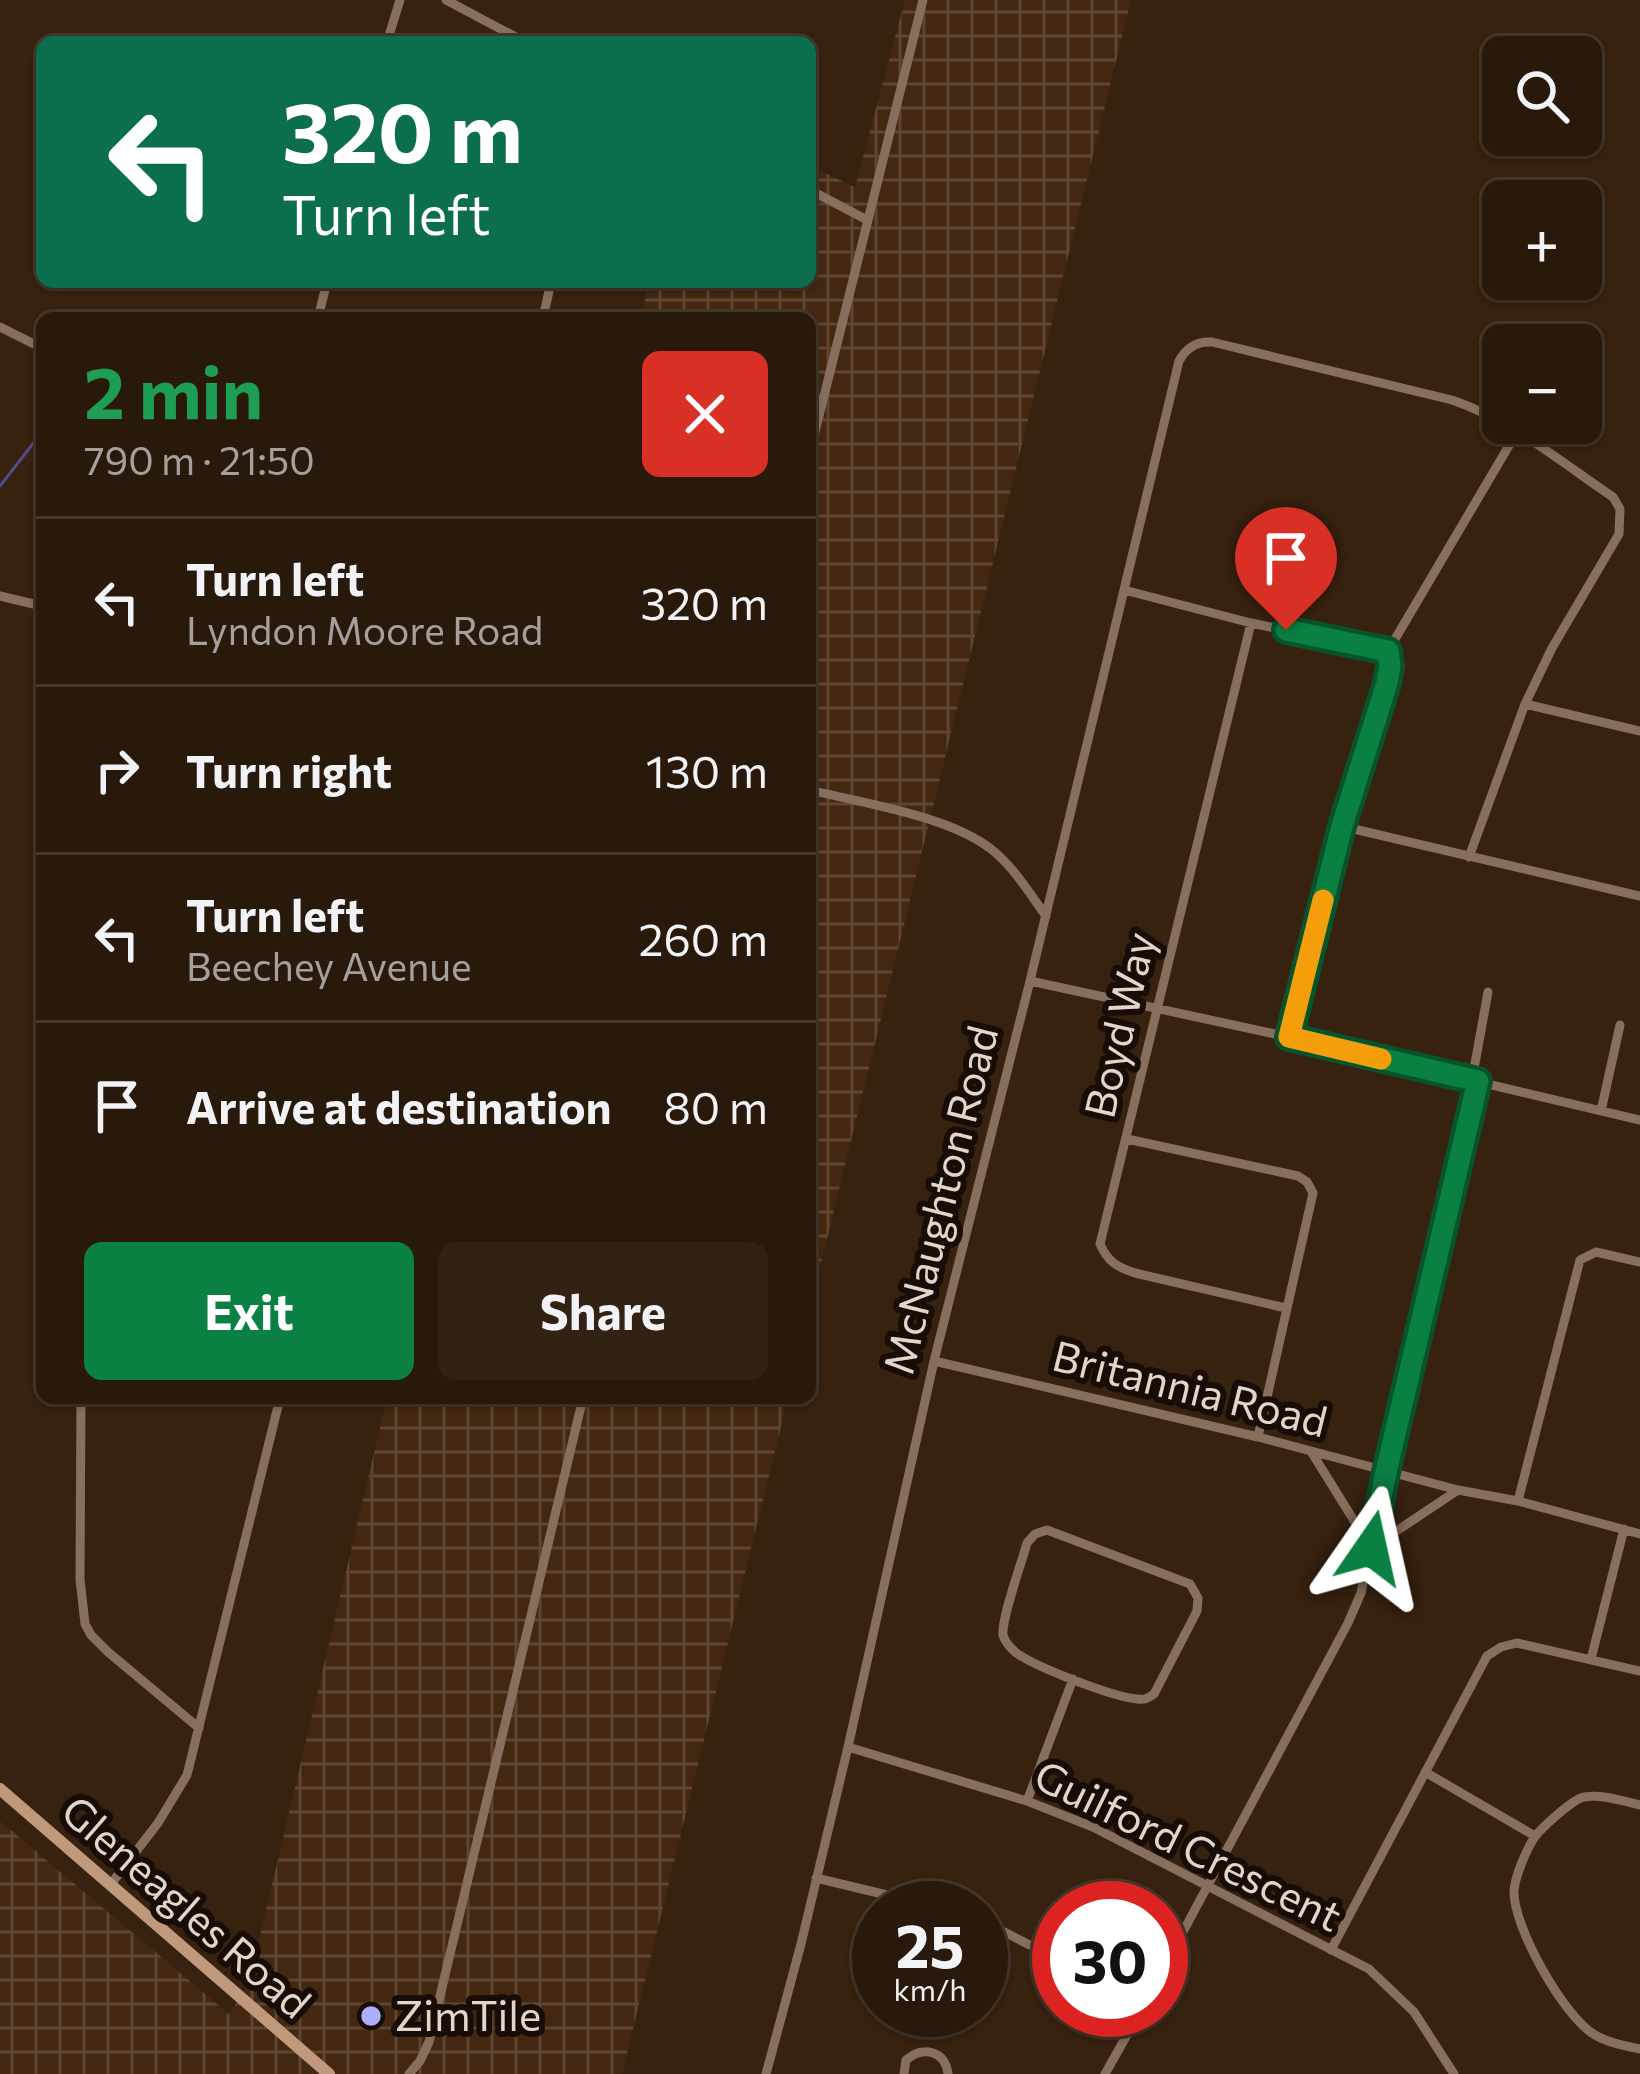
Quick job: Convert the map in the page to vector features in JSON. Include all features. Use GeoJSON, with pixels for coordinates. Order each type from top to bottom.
{"type":"FeatureCollection","features":[{"type":"Feature","properties":{"kind":"street"},"geometry":{"type":"LineString","coordinates":[[389,36],[400,0]]}},
{"type":"Feature","properties":{"kind":"street"},"geometry":{"type":"LineString","coordinates":[[446,0],[514,36]]}},
{"type":"Feature","properties":{"kind":"street"},"geometry":{"type":"LineString","coordinates":[[816,428],[922,0]]}},
{"type":"Feature","properties":{"kind":"street"},"geometry":{"type":"LineString","coordinates":[[816,193],[867,220]]}},
{"type":"Feature","properties":{"kind":"street"},"geometry":{"type":"LineString","coordinates":[[0,327],[36,344]]}},
{"type":"Feature","properties":{"kind":"street","name":"McNaughton Road"},"geometry":{"type":"LineString","coordinates":[[766,2074],[848,1747],[934,1360],[1179,361],[1191,346],[1212,342],[1452,400],[1482,412]]}},
{"type":"Feature","properties":{"kind":"street"},"geometry":{"type":"LineString","coordinates":[[1289,1037],[1342,826],[1387,683],[1388,651],[1510,444]]}},
{"type":"Feature","properties":{"kind":"street"},"geometry":{"type":"LineString","coordinates":[[1469,857],[1525,704],[1619,534],[1620,509],[1613,497],[1535,444]]}},
{"type":"Feature","properties":{"kind":"street"},"geometry":{"type":"LineString","coordinates":[[1124,590],[1388,651]]}},
{"type":"Feature","properties":{"kind":"street"},"geometry":{"type":"LineString","coordinates":[[0,596],[36,605]]}},
{"type":"Feature","properties":{"kind":"street","name":"Boyd Way"},"geometry":{"type":"LineString","coordinates":[[1251,623],[1100,1244],[1117,1267],[1286,1308]]}},
{"type":"Feature","properties":{"kind":"street"},"geometry":{"type":"LineString","coordinates":[[1525,704],[1640,730]]}},
{"type":"Feature","properties":{"kind":"street"},"geometry":{"type":"LineString","coordinates":[[816,792],[968,835],[1016,874],[1046,916]]}},
{"type":"Feature","properties":{"kind":"street"},"geometry":{"type":"LineString","coordinates":[[1342,826],[1640,896]]}},
{"type":"Feature","properties":{"kind":"street"},"geometry":{"type":"LineString","coordinates":[[1030,981],[1640,1120]]}},
{"type":"Feature","properties":{"kind":"street"},"geometry":{"type":"LineString","coordinates":[[1188,1922],[1361,1593],[1475,1081],[1488,992]]}},
{"type":"Feature","properties":{"kind":"street"},"geometry":{"type":"LineString","coordinates":[[1601,1111],[1620,1025]]}},
{"type":"Feature","properties":{"kind":"street"},"geometry":{"type":"LineString","coordinates":[[1126,1138],[1298,1176],[1313,1193],[1258,1438]]}},
{"type":"Feature","properties":{"kind":"street"},"geometry":{"type":"LineString","coordinates":[[1518,1501],[1580,1260],[1596,1252],[1640,1262]]}},
{"type":"Feature","properties":{"kind":"street","name":"Britannia Road"},"geometry":{"type":"LineString","coordinates":[[934,1360],[1640,1534]]}},
{"type":"Feature","properties":{"kind":"street"},"geometry":{"type":"LineString","coordinates":[[81,1404],[80,1579],[85,1624],[108,1652],[199,1728]]}},
{"type":"Feature","properties":{"kind":"street"},"geometry":{"type":"LineString","coordinates":[[111,1884],[188,1775],[279,1404]]}},
{"type":"Feature","properties":{"kind":"street"},"geometry":{"type":"LineString","coordinates":[[409,2074],[428,2042],[582,1404]]}},
{"type":"Feature","properties":{"kind":"street"},"geometry":{"type":"LineString","coordinates":[[1311,1452],[1371,1548]]}},
{"type":"Feature","properties":{"kind":"street"},"geometry":{"type":"LineString","coordinates":[[1371,1548],[1458,1490]]}},
{"type":"Feature","properties":{"kind":"street"},"geometry":{"type":"LineString","coordinates":[[1591,1659],[1624,1529]]}},
{"type":"Feature","properties":{"kind":"street"},"geometry":{"type":"LineString","coordinates":[[1047,1530],[1174,1576],[1190,1584],[1198,1598],[1197,1611],[1154,1694],[1144,1700],[1132,1699],[1073,1679],[1017,1655],[1003,1636],[1028,1543],[1047,1530]]}},
{"type":"Feature","properties":{"kind":"street"},"geometry":{"type":"LineString","coordinates":[[1331,1950],[1487,1656],[1517,1643],[1640,1671]]}},
{"type":"Feature","properties":{"kind":"street"},"geometry":{"type":"LineString","coordinates":[[1027,1801],[1073,1679]]}},
{"type":"Feature","properties":{"kind":"street","name":"Guilford Crescent"},"geometry":{"type":"LineString","coordinates":[[848,1747],[1027,1801],[1093,1827],[1369,1970],[1414,2012],[1454,2074]]}},
{"type":"Feature","properties":{"kind":"street"},"geometry":{"type":"LineString","coordinates":[[1425,1772],[1535,1835]]}},
{"type":"Feature","properties":{"kind":"street","name":"Gleneagles Road"},"geometry":{"type":"LineString","coordinates":[[0,1789],[329,2074]]}},
{"type":"Feature","properties":{"kind":"street"},"geometry":{"type":"LineString","coordinates":[[1640,1805],[1576,1799],[1535,1835],[1514,1891],[1527,1940],[1574,2015],[1589,2030],[1640,2049]]}},
{"type":"Feature","properties":{"kind":"street"},"geometry":{"type":"LineString","coordinates":[[816,1878],[852,1887]]}},
{"type":"Feature","properties":{"kind":"street"},"geometry":{"type":"LineString","coordinates":[[1105,2074],[1126,2037]]}},
{"type":"Feature","properties":{"kind":"street"},"geometry":{"type":"LineString","coordinates":[[904,2074],[910,2057],[924,2052],[943,2058],[947,2074]]}},
{"type":"Feature","properties":{"kind":"shaded area"},"geometry":{"type":"Polygon","coordinates":[[[905,0],[1131,0],[816,1284],[816,312],[642,312],[648,288],[816,288],[816,169],[855,187],[905,0]]]}},
{"type":"Feature","properties":{"kind":"shaded area"},"geometry":{"type":"Polygon","coordinates":[[[386,1404],[787,1404],[622,2074],[0,2074],[0,1821],[229,2014],[249,1982],[386,1404]]]}},
{"type":"Feature","properties":{"kind":"waterway"},"geometry":{"type":"LineString","coordinates":[[0,486],[36,440]]}},
{"type":"Feature","properties":{"kind":"slow traffic"},"geometry":{"type":"LineString","coordinates":[[1323,900],[1289,1037],[1381,1059]]}},
{"type":"Feature","properties":{"kind":"place","name":"ZimTile"},"geometry":{"type":"Point","coordinates":[371,2016]}},
{"type":"Feature","properties":{"kind":"route"},"geometry":{"type":"LineString","coordinates":[[1286,630],[1388,651],[1390,666],[1342,826],[1289,1037],[1478,1081],[1371,1548]]}}]}
